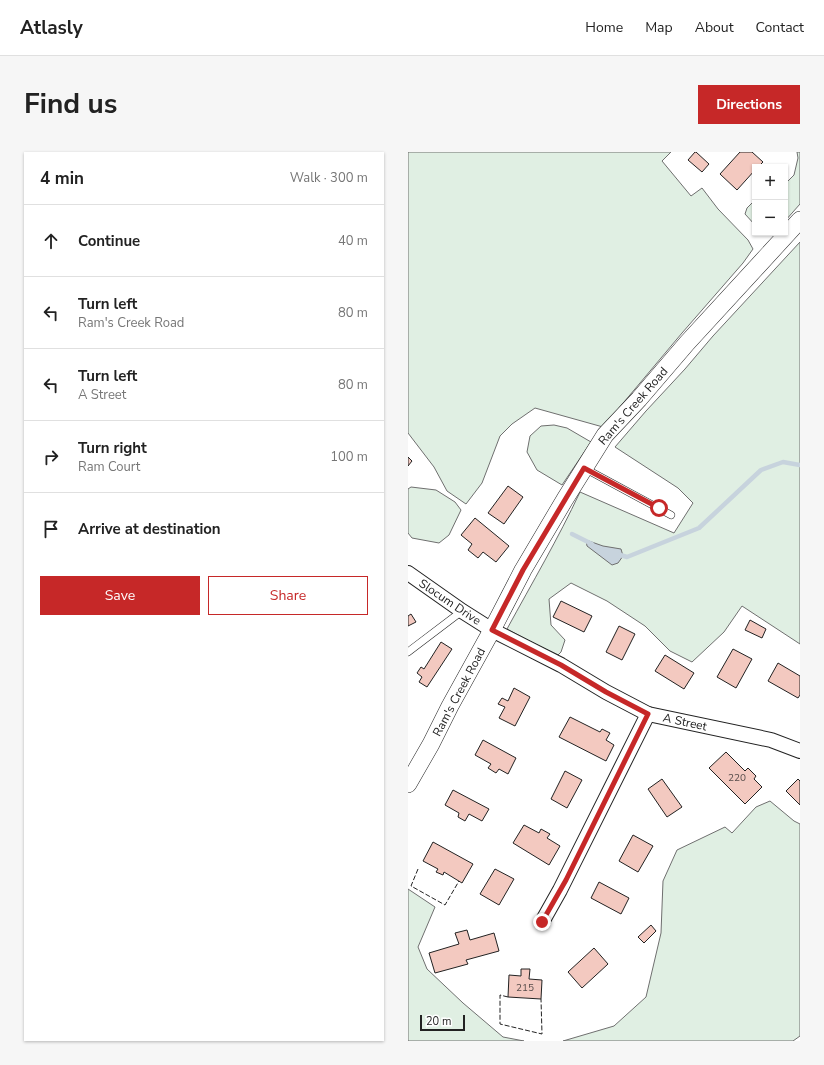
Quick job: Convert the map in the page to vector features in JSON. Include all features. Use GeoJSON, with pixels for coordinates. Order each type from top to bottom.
{"type":"FeatureCollection","features":[{"type":"Feature","properties":{"kind":"street","name":"Ram's Creek Road"},"geometry":{"type":"LineString","coordinates":[[408,784],[431,744],[523,570],[605,435],[800,220]]}},
{"type":"Feature","properties":{"kind":"street","name":"Slocum Drive"},"geometry":{"type":"LineString","coordinates":[[408,573],[492,630]]}},
{"type":"Feature","properties":{"kind":"street","name":"A Street"},"geometry":{"type":"LineString","coordinates":[[492,630],[561,665],[606,692],[648,714],[771,740],[800,751]]}},
{"type":"Feature","properties":{"kind":"street"},"geometry":{"type":"LineString","coordinates":[[542,922],[563,884],[648,714]]}},
{"type":"Feature","properties":{"kind":"lane"},"geometry":{"type":"LineString","coordinates":[[584,468],[671,515]]}},
{"type":"Feature","properties":{"kind":"lane"},"geometry":{"type":"LineString","coordinates":[[408,652],[462,610]]}},
{"type":"Feature","properties":{"kind":"green space"},"geometry":{"type":"Polygon","coordinates":[[[408,152],[671,152],[662,161],[691,196],[702,188],[718,209],[748,240],[753,249],[743,263],[603,427],[535,408],[512,424],[500,436],[482,483],[466,504],[447,491],[434,467],[408,433],[408,152]]]}},
{"type":"Feature","properties":{"kind":"green space"},"geometry":{"type":"Polygon","coordinates":[[[797,152],[800,152],[800,204],[788,218],[788,181],[794,175],[798,158],[797,152]]]}},
{"type":"Feature","properties":{"kind":"green space"},"geometry":{"type":"Polygon","coordinates":[[[752,203],[752,222],[745,214],[747,208],[752,203]]]}},
{"type":"Feature","properties":{"kind":"green space"},"geometry":{"type":"Polygon","coordinates":[[[800,242],[800,644],[742,606],[724,632],[692,662],[670,651],[645,626],[607,601],[571,583],[549,599],[551,625],[565,640],[561,652],[558,655],[507,629],[554,544],[580,492],[674,533],[693,503],[678,488],[615,447],[713,336],[800,242]]]}},
{"type":"Feature","properties":{"kind":"green space"},"geometry":{"type":"Polygon","coordinates":[[[554,425],[567,428],[591,442],[562,485],[537,470],[527,452],[530,436],[541,426],[554,425]]]}},
{"type":"Feature","properties":{"kind":"green space"},"geometry":{"type":"Polygon","coordinates":[[[411,487],[436,490],[455,502],[461,510],[449,535],[439,543],[412,538],[408,533],[408,489],[411,487]]]}},
{"type":"Feature","properties":{"kind":"green space"},"geometry":{"type":"Polygon","coordinates":[[[770,801],[794,821],[800,824],[800,1036],[793,1041],[563,1041],[614,1026],[646,997],[661,933],[663,881],[677,850],[725,827],[732,833],[756,807],[770,801]]]}},
{"type":"Feature","properties":{"kind":"green space"},"geometry":{"type":"Polygon","coordinates":[[[408,889],[435,907],[418,947],[427,969],[463,1003],[503,1037],[524,1041],[408,1041],[408,889]]]}},
{"type":"Feature","properties":{"kind":"shaded area"},"geometry":{"type":"Polygon","coordinates":[[[586,540],[603,546],[621,549],[623,556],[618,563],[612,565],[587,546],[586,540]]]}},
{"type":"Feature","properties":{"kind":"building"},"geometry":{"type":"Polygon","coordinates":[[[695,152],[709,164],[702,172],[688,160],[695,152]]]}},
{"type":"Feature","properties":{"kind":"building"},"geometry":{"type":"Polygon","coordinates":[[[740,152],[752,152],[763,162],[761,164],[752,164],[752,173],[737,190],[720,174],[740,152]]]}},
{"type":"Feature","properties":{"kind":"building"},"geometry":{"type":"Polygon","coordinates":[[[408,457],[412,461],[408,466],[408,457]]]}},
{"type":"Feature","properties":{"kind":"building"},"geometry":{"type":"Polygon","coordinates":[[[508,486],[523,497],[504,524],[488,513],[508,486]]]}},
{"type":"Feature","properties":{"kind":"building"},"geometry":{"type":"Polygon","coordinates":[[[475,518],[509,546],[496,562],[483,552],[478,558],[468,550],[472,544],[461,535],[475,518]]]}},
{"type":"Feature","properties":{"kind":"building"},"geometry":{"type":"Polygon","coordinates":[[[561,601],[592,616],[584,632],[553,617],[561,601]]]}},
{"type":"Feature","properties":{"kind":"building"},"geometry":{"type":"Polygon","coordinates":[[[411,614],[416,622],[408,626],[408,616],[411,614]]]}},
{"type":"Feature","properties":{"kind":"building"},"geometry":{"type":"Polygon","coordinates":[[[750,620],[766,629],[762,638],[745,630],[750,620]]]}},
{"type":"Feature","properties":{"kind":"building"},"geometry":{"type":"Polygon","coordinates":[[[619,626],[635,634],[622,660],[606,652],[619,626]]]}},
{"type":"Feature","properties":{"kind":"building"},"geometry":{"type":"Polygon","coordinates":[[[441,642],[452,649],[427,687],[419,682],[422,677],[417,673],[421,667],[424,669],[441,642]]]}},
{"type":"Feature","properties":{"kind":"building"},"geometry":{"type":"Polygon","coordinates":[[[733,649],[752,659],[736,688],[717,677],[733,649]]]}},
{"type":"Feature","properties":{"kind":"building"},"geometry":{"type":"Polygon","coordinates":[[[665,655],[694,673],[684,689],[655,671],[665,655]]]}},
{"type":"Feature","properties":{"kind":"building"},"geometry":{"type":"Polygon","coordinates":[[[778,663],[800,676],[800,695],[798,698],[768,681],[778,663]]]}},
{"type":"Feature","properties":{"kind":"building"},"geometry":{"type":"Polygon","coordinates":[[[514,688],[530,697],[515,726],[499,718],[505,707],[498,704],[502,698],[508,701],[514,688]]]}},
{"type":"Feature","properties":{"kind":"building"},"geometry":{"type":"Polygon","coordinates":[[[570,717],[600,732],[602,729],[610,733],[606,740],[614,745],[606,761],[559,737],[570,717]]]}},
{"type":"Feature","properties":{"kind":"building"},"geometry":{"type":"Polygon","coordinates":[[[483,740],[516,758],[508,774],[499,769],[496,773],[488,768],[491,764],[475,755],[483,740]]]}},
{"type":"Feature","properties":{"kind":"building"},"geometry":{"type":"Polygon","coordinates":[[[726,752],[745,771],[748,768],[756,776],[754,779],[762,787],[745,804],[709,768],[726,752]]]}},
{"type":"Feature","properties":{"kind":"building"},"geometry":{"type":"Polygon","coordinates":[[[565,771],[582,780],[567,808],[551,799],[565,771]]]}},
{"type":"Feature","properties":{"kind":"building"},"geometry":{"type":"Polygon","coordinates":[[[662,779],[682,807],[667,817],[648,789],[662,779]]]}},
{"type":"Feature","properties":{"kind":"building"},"geometry":{"type":"Polygon","coordinates":[[[798,779],[800,781],[800,805],[786,791],[798,779]]]}},
{"type":"Feature","properties":{"kind":"building"},"geometry":{"type":"Polygon","coordinates":[[[453,790],[489,809],[482,821],[469,814],[465,821],[458,817],[459,813],[445,805],[453,790]]]}},
{"type":"Feature","properties":{"kind":"building"},"geometry":{"type":"Polygon","coordinates":[[[524,825],[539,833],[541,829],[550,834],[547,838],[560,846],[549,865],[513,843],[524,825]]]}},
{"type":"Feature","properties":{"kind":"building"},"geometry":{"type":"Polygon","coordinates":[[[633,835],[653,846],[638,872],[619,861],[633,835]]]}},
{"type":"Feature","properties":{"kind":"building"},"geometry":{"type":"Polygon","coordinates":[[[433,842],[473,864],[462,883],[444,872],[443,875],[436,872],[438,869],[423,861],[433,842]]]}},
{"type":"Feature","properties":{"kind":"building"},"geometry":{"type":"Polygon","coordinates":[[[495,869],[514,879],[499,905],[480,894],[495,869]]]}},
{"type":"Feature","properties":{"kind":"building"},"geometry":{"type":"Polygon","coordinates":[[[599,882],[629,898],[621,914],[591,898],[599,882]]]}},
{"type":"Feature","properties":{"kind":"building"},"geometry":{"type":"Polygon","coordinates":[[[651,925],[656,931],[644,943],[638,937],[651,925]]]}},
{"type":"Feature","properties":{"kind":"building"},"geometry":{"type":"Polygon","coordinates":[[[467,930],[470,940],[494,933],[499,951],[466,960],[468,964],[435,973],[429,953],[459,944],[455,933],[467,930]]]}},
{"type":"Feature","properties":{"kind":"building"},"geometry":{"type":"Polygon","coordinates":[[[594,948],[608,964],[582,988],[568,972],[594,948]]]}},
{"type":"Feature","properties":{"kind":"building"},"geometry":{"type":"Polygon","coordinates":[[[521,969],[530,969],[529,979],[542,980],[541,999],[508,997],[509,975],[521,976],[521,969]]]}},
{"type":"Feature","properties":{"kind":"waterway"},"geometry":{"type":"LineString","coordinates":[[617,554],[627,557],[699,528],[761,470],[783,462],[800,465]]}},
{"type":"Feature","properties":{"kind":"waterway"},"geometry":{"type":"LineString","coordinates":[[572,534],[592,544]]}},
{"type":"Feature","properties":{"kind":"fence"},"geometry":{"type":"LineString","coordinates":[[418,869],[411,886],[445,905],[459,881]]}},
{"type":"Feature","properties":{"kind":"fence"},"geometry":{"type":"LineString","coordinates":[[508,997],[500,995],[500,1024],[542,1034],[541,999]]}},
{"type":"Feature","properties":{"kind":"route"},"geometry":{"type":"LineString","coordinates":[[542,922],[566,880],[648,714],[606,692],[561,665],[492,630],[523,570],[584,468],[659,508]]}}]}
